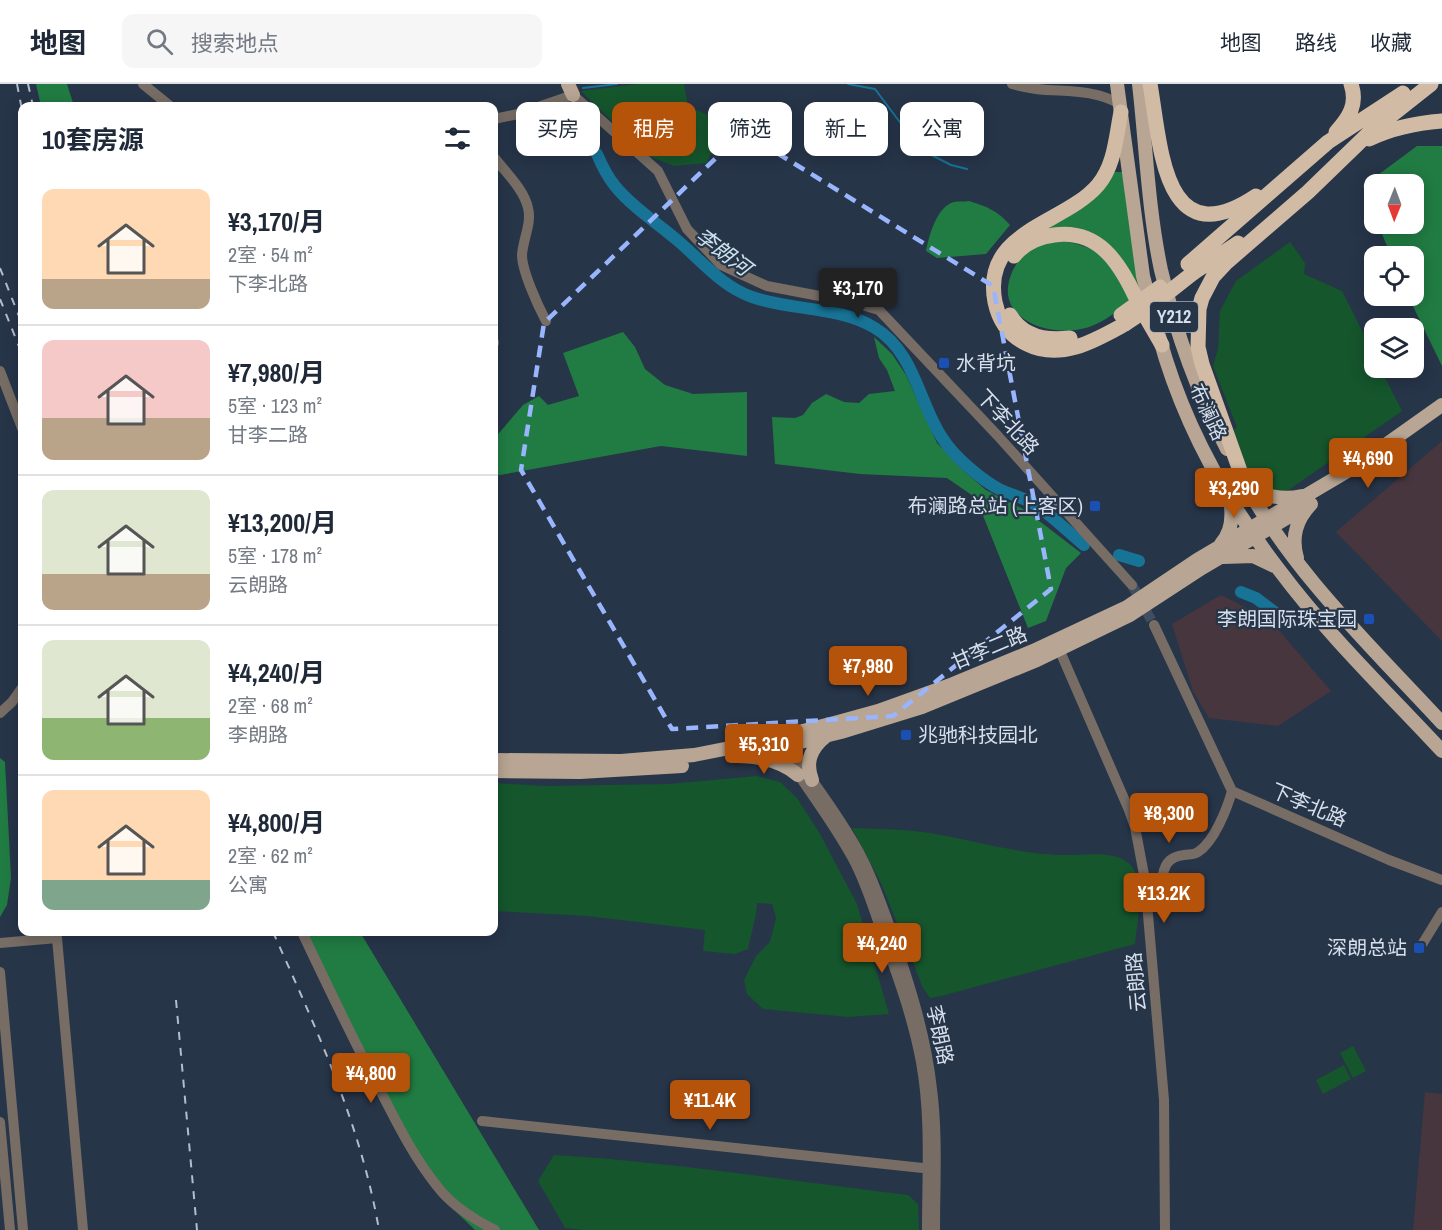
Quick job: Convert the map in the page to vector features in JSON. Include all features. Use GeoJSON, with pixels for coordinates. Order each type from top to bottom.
{"type":"FeatureCollection","features":[{"type":"Feature","properties":{"kind":"highway"},"geometry":{"type":"LineString","coordinates":[[1150,84],[1163,162],[1170,184],[1176,196],[1193,211],[1212,215],[1231,210],[1291,173]]}},
{"type":"Feature","properties":{"kind":"highway"},"geometry":{"type":"LineString","coordinates":[[1328,142],[1347,120],[1352,110],[1354,100],[1351,84]]}},
{"type":"Feature","properties":{"kind":"highway"},"geometry":{"type":"LineString","coordinates":[[1120,108],[1113,154],[1100,183],[1087,196],[1033,227],[1009,246],[994,275],[997,311],[1015,338],[1029,345],[1044,350],[1084,345],[1123,319],[1191,268],[1291,173],[1328,142],[1415,84]]}},
{"type":"Feature","properties":{"kind":"highway"},"geometry":{"type":"LineString","coordinates":[[1244,482],[1198,347],[1199,309],[1208,286],[1219,271],[1272,221],[1308,192],[1392,113],[1431,84]]}},
{"type":"Feature","properties":{"kind":"highway"},"geometry":{"type":"LineString","coordinates":[[1347,155],[1371,138],[1416,123],[1442,121]]}},
{"type":"Feature","properties":{"kind":"highway"},"geometry":{"type":"LineString","coordinates":[[1191,268],[1272,221]]}},
{"type":"Feature","properties":{"kind":"highway"},"geometry":{"type":"LineString","coordinates":[[1123,319],[1089,333],[1053,340],[1037,337],[1021,329],[1006,308],[1004,284],[1010,261],[1019,250],[1045,236],[1061,234],[1078,236],[1094,242],[1108,251],[1119,265],[1162,345]]}},
{"type":"Feature","properties":{"kind":"main road","name":"布澜路"},"geometry":{"type":"LineString","coordinates":[[1117,84],[1143,276],[1171,378],[1188,420],[1228,492],[1280,572],[1442,751]]}},
{"type":"Feature","properties":{"kind":"main road","name":"布澜路"},"geometry":{"type":"LineString","coordinates":[[1139,84],[1153,217],[1161,269],[1191,372],[1214,424],[1244,482],[1269,523],[1300,566],[1442,723]]}},
{"type":"Feature","properties":{"kind":"main road","name":"甘李二路"},"geometry":{"type":"LineString","coordinates":[[1309,500],[1442,405]]}},
{"type":"Feature","properties":{"kind":"main road","name":"甘李二路"},"geometry":{"type":"LineString","coordinates":[[498,760],[580,762],[663,759],[826,736],[922,707],[1058,645],[1131,615],[1218,553],[1309,500],[1361,474],[1442,416]]}},
{"type":"Feature","properties":{"kind":"main road"},"geometry":{"type":"LineString","coordinates":[[1244,482],[1252,489],[1273,497],[1309,500],[1295,532],[1296,556],[1300,566]]}},
{"type":"Feature","properties":{"kind":"main road"},"geometry":{"type":"LineString","coordinates":[[1228,492],[1231,504],[1231,524],[1218,553],[1253,556],[1271,564],[1280,572]]}},
{"type":"Feature","properties":{"kind":"main road","name":"甘李二路"},"geometry":{"type":"LineString","coordinates":[[498,771],[622,771],[663,768],[736,756],[918,697],[1058,645]]}},
{"type":"Feature","properties":{"kind":"main road"},"geometry":{"type":"LineString","coordinates":[[812,780],[809,772],[810,757],[818,743],[826,736]]}},
{"type":"Feature","properties":{"kind":"main road"},"geometry":{"type":"LineString","coordinates":[[736,756],[775,761],[798,775]]}},
{"type":"Feature","properties":{"kind":"street"},"geometry":{"type":"LineString","coordinates":[[143,84],[165,102]]}},
{"type":"Feature","properties":{"kind":"street"},"geometry":{"type":"LineString","coordinates":[[1012,84],[1027,89],[1088,86],[1105,95],[1120,108]]}},
{"type":"Feature","properties":{"kind":"street"},"geometry":{"type":"LineString","coordinates":[[498,118],[518,114],[570,90]]}},
{"type":"Feature","properties":{"kind":"street","name":"下李北路"},"geometry":{"type":"LineString","coordinates":[[570,90],[658,171],[687,229],[721,265],[767,286],[851,302],[879,310],[998,436],[1132,585]]}},
{"type":"Feature","properties":{"kind":"street"},"geometry":{"type":"LineString","coordinates":[[498,163],[528,206],[529,215],[523,261],[533,293],[546,321]]}},
{"type":"Feature","properties":{"kind":"street"},"geometry":{"type":"LineString","coordinates":[[0,371],[18,418]]}},
{"type":"Feature","properties":{"kind":"street"},"geometry":{"type":"LineString","coordinates":[[1154,625],[1232,791],[1228,808],[1203,848],[1196,854],[1172,858],[1166,863],[1162,880],[1167,889],[1177,896]]}},
{"type":"Feature","properties":{"kind":"street","name":"云朗路"},"geometry":{"type":"LineString","coordinates":[[1058,645],[1129,810],[1141,855],[1164,1100],[1165,1230]]}},
{"type":"Feature","properties":{"kind":"street"},"geometry":{"type":"LineString","coordinates":[[0,713],[18,694]]}},
{"type":"Feature","properties":{"kind":"street","name":"李朗路"},"geometry":{"type":"LineString","coordinates":[[782,741],[798,775],[855,862],[906,1000],[924,1087],[935,1230]]}},
{"type":"Feature","properties":{"kind":"street","name":"李朗路"},"geometry":{"type":"LineString","coordinates":[[782,741],[848,832],[863,859],[913,997],[923,1033],[932,1088],[931,1169],[927,1230]]}},
{"type":"Feature","properties":{"kind":"street","name":"下李北路"},"geometry":{"type":"LineString","coordinates":[[1232,791],[1442,880]]}},
{"type":"Feature","properties":{"kind":"street"},"geometry":{"type":"LineString","coordinates":[[1423,943],[1442,912]]}},
{"type":"Feature","properties":{"kind":"street"},"geometry":{"type":"LineString","coordinates":[[304,936],[350,1034],[399,1128],[424,1169],[453,1203],[469,1216],[495,1230]]}},
{"type":"Feature","properties":{"kind":"street"},"geometry":{"type":"LineString","coordinates":[[0,943],[57,938],[83,1230]]}},
{"type":"Feature","properties":{"kind":"street"},"geometry":{"type":"LineString","coordinates":[[0,972],[23,1230]]}},
{"type":"Feature","properties":{"kind":"street"},"geometry":{"type":"LineString","coordinates":[[482,1121],[931,1169]]}},
{"type":"Feature","properties":{"kind":"street"},"geometry":{"type":"LineString","coordinates":[[0,1122],[10,1230]]}},
{"type":"Feature","properties":{"kind":"highlighted area"},"geometry":{"type":"Polygon","coordinates":[[[743,132],[993,286],[1051,589],[893,716],[672,729],[521,470],[544,323],[743,132]]]}},
{"type":"Feature","properties":{"kind":"shaded area","name":"李朗国际珠宝园"},"geometry":{"type":"Polygon","coordinates":[[[1442,441],[1442,641],[1336,532],[1442,441]]]}},
{"type":"Feature","properties":{"kind":"shaded area"},"geometry":{"type":"Polygon","coordinates":[[[1221,595],[1270,620],[1331,691],[1278,726],[1209,718],[1193,691],[1172,624],[1221,595]]]}},
{"type":"Feature","properties":{"kind":"shaded area"},"geometry":{"type":"Polygon","coordinates":[[[1425,1092],[1442,1094],[1442,1230],[1413,1230],[1425,1092]]]}},
{"type":"Feature","properties":{"kind":"green space"},"geometry":{"type":"Polygon","coordinates":[[[36,84],[67,84],[73,102],[40,102],[36,84]]]}},
{"type":"Feature","properties":{"kind":"green space"},"geometry":{"type":"Polygon","coordinates":[[[638,84],[684,84],[687,102],[612,102],[612,122],[600,110],[600,102],[592,102],[581,91],[638,84]]]}},
{"type":"Feature","properties":{"kind":"green space"},"geometry":{"type":"Polygon","coordinates":[[[696,110],[708,115],[710,156],[707,163],[674,166],[649,156],[696,156],[696,110]]]}},
{"type":"Feature","properties":{"kind":"green space"},"geometry":{"type":"Polygon","coordinates":[[[1417,146],[1442,146],[1442,366],[1424,329],[1424,318],[1419,318],[1413,306],[1424,306],[1424,246],[1387,246],[1382,234],[1424,234],[1424,174],[1379,174],[1417,146]]]}},
{"type":"Feature","properties":{"kind":"green space"},"geometry":{"type":"Polygon","coordinates":[[[1112,172],[1124,172],[1140,289],[1128,269],[1097,241],[1028,236],[1112,172]]]}},
{"type":"Feature","properties":{"kind":"green space"},"geometry":{"type":"Polygon","coordinates":[[[969,201],[991,210],[1010,225],[986,254],[937,258],[926,251],[935,222],[943,209],[954,202],[969,201]]]}},
{"type":"Feature","properties":{"kind":"green space"},"geometry":{"type":"Polygon","coordinates":[[[1057,241],[1086,247],[1103,256],[1117,270],[1129,302],[1100,322],[1081,329],[1052,330],[1025,320],[1015,311],[1009,300],[1008,286],[1013,270],[1027,251],[1057,241]]]}},
{"type":"Feature","properties":{"kind":"green space"},"geometry":{"type":"Polygon","coordinates":[[[1290,242],[1305,263],[1304,274],[1342,291],[1364,335],[1364,378],[1385,378],[1402,411],[1290,489],[1279,494],[1255,484],[1231,432],[1237,427],[1213,366],[1218,349],[1220,311],[1236,281],[1290,242]]]}},
{"type":"Feature","properties":{"kind":"green space"},"geometry":{"type":"Polygon","coordinates":[[[623,332],[635,347],[645,369],[665,385],[693,394],[747,392],[747,456],[661,446],[498,475],[498,434],[523,405],[539,396],[548,405],[579,396],[563,353],[623,332]]]}},
{"type":"Feature","properties":{"kind":"green space"},"geometry":{"type":"Polygon","coordinates":[[[874,337],[892,354],[906,375],[937,443],[986,490],[1025,510],[1081,553],[1066,568],[1046,621],[1028,628],[976,498],[947,478],[860,474],[775,464],[772,417],[795,418],[803,415],[812,403],[826,394],[844,402],[859,403],[869,394],[895,391],[887,370],[879,358],[874,337]]]}},
{"type":"Feature","properties":{"kind":"green space"},"geometry":{"type":"Polygon","coordinates":[[[0,758],[5,762],[11,878],[7,905],[0,917],[0,758]]]}},
{"type":"Feature","properties":{"kind":"green space"},"geometry":{"type":"Polygon","coordinates":[[[757,776],[780,782],[797,798],[820,834],[857,904],[889,1014],[848,1017],[763,1009],[747,994],[744,980],[756,956],[770,942],[776,918],[772,904],[757,903],[748,949],[735,954],[703,951],[705,930],[587,916],[498,911],[498,783],[545,786],[669,784],[757,776]]]}},
{"type":"Feature","properties":{"kind":"green space"},"geometry":{"type":"Polygon","coordinates":[[[852,828],[921,832],[1035,853],[1104,855],[1120,858],[1132,867],[1138,883],[1139,904],[1135,944],[930,998],[923,988],[881,883],[852,828]]]}},
{"type":"Feature","properties":{"kind":"green space"},"geometry":{"type":"Polygon","coordinates":[[[309,936],[362,936],[539,1230],[475,1230],[450,1206],[398,1118],[309,936]]]}},
{"type":"Feature","properties":{"kind":"green space"},"geometry":{"type":"Polygon","coordinates":[[[1353,1046],[1366,1071],[1353,1078],[1340,1053],[1353,1046]]]}},
{"type":"Feature","properties":{"kind":"green space"},"geometry":{"type":"Polygon","coordinates":[[[1344,1065],[1351,1079],[1323,1094],[1316,1080],[1344,1065]]]}},
{"type":"Feature","properties":{"kind":"green space"},"geometry":{"type":"Polygon","coordinates":[[[554,1155],[687,1167],[908,1195],[918,1204],[919,1230],[583,1230],[565,1228],[538,1181],[554,1155]]]}},
{"type":"Feature","properties":{"kind":"waterway"},"geometry":{"type":"LineString","coordinates":[[583,88],[617,84]]}},
{"type":"Feature","properties":{"kind":"waterway"},"geometry":{"type":"LineString","coordinates":[[848,84],[875,89],[920,149],[951,165],[967,169]]}},
{"type":"Feature","properties":{"kind":"waterway","name":"李朗河"},"geometry":{"type":"LineString","coordinates":[[598,156],[615,186],[629,201],[731,286],[752,297],[767,301],[846,316],[875,328],[888,338],[908,364],[935,425],[954,453],[969,468],[994,486],[1041,508],[1084,545]]}},
{"type":"Feature","properties":{"kind":"waterway","name":"李朗河"},"geometry":{"type":"LineString","coordinates":[[1119,555],[1139,561]]}},
{"type":"Feature","properties":{"kind":"waterway","name":"李朗河"},"geometry":{"type":"LineString","coordinates":[[1241,592],[1256,598],[1277,614]]}},
{"type":"Feature","properties":{"kind":"tunnel"},"geometry":{"type":"LineString","coordinates":[[1132,585],[1154,625]]}},
{"type":"Feature","properties":{"kind":"railway"},"geometry":{"type":"LineString","coordinates":[[17,84],[20,102]]}},
{"type":"Feature","properties":{"kind":"railway"},"geometry":{"type":"LineString","coordinates":[[28,84],[32,102]]}},
{"type":"Feature","properties":{"kind":"railway"},"geometry":{"type":"LineString","coordinates":[[0,268],[18,314]]}},
{"type":"Feature","properties":{"kind":"railway"},"geometry":{"type":"LineString","coordinates":[[0,299],[18,344]]}},
{"type":"Feature","properties":{"kind":"railway"},"geometry":{"type":"LineString","coordinates":[[275,936],[321,1041],[349,1115],[371,1191],[379,1230]]}},
{"type":"Feature","properties":{"kind":"railway"},"geometry":{"type":"LineString","coordinates":[[176,1000],[197,1230]]}},
{"type":"Feature","properties":{"kind":"place","name":"水背坑"},"geometry":{"type":"Point","coordinates":[944,363]}},
{"type":"Feature","properties":{"kind":"place","name":"布澜路总站 (上客区)"},"geometry":{"type":"Point","coordinates":[1095,506]}},
{"type":"Feature","properties":{"kind":"place","name":"李朗国际珠宝园"},"geometry":{"type":"Point","coordinates":[1369,619]}},
{"type":"Feature","properties":{"kind":"place","name":"兆驰科技园北"},"geometry":{"type":"Point","coordinates":[906,735]}},
{"type":"Feature","properties":{"kind":"place","name":"深朗总站"},"geometry":{"type":"Point","coordinates":[1419,948]}}]}
